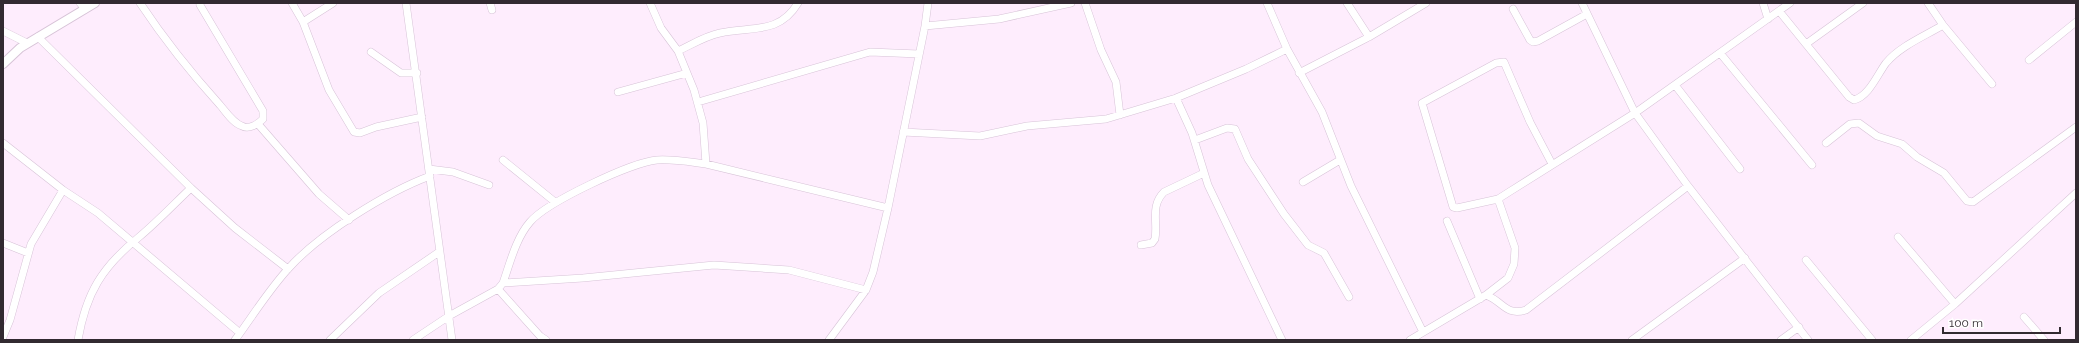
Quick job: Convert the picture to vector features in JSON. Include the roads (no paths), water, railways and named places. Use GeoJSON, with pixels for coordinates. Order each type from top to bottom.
{"type":"FeatureCollection","features":[{"type":"Feature","properties":{"kind":"street"},"geometry":{"type":"LineString","coordinates":[[3,64],[27,43],[82,6],[95,3]]}},
{"type":"Feature","properties":{"kind":"street"},"geometry":{"type":"LineString","coordinates":[[140,3],[165,38],[204,87],[235,122],[242,127],[249,127],[258,124],[263,119],[263,111],[200,5]]}},
{"type":"Feature","properties":{"kind":"street"},"geometry":{"type":"LineString","coordinates":[[292,3],[303,22],[329,90],[357,134],[382,125],[422,117]]}},
{"type":"Feature","properties":{"kind":"street"},"geometry":{"type":"LineString","coordinates":[[303,22],[333,3]]}},
{"type":"Feature","properties":{"kind":"street"},"geometry":{"type":"LineString","coordinates":[[406,3],[417,73],[439,252],[452,340]]}},
{"type":"Feature","properties":{"kind":"street"},"geometry":{"type":"LineString","coordinates":[[650,3],[661,28],[678,51],[698,102],[703,123],[706,164]]}},
{"type":"Feature","properties":{"kind":"street"},"geometry":{"type":"LineString","coordinates":[[678,51],[711,35],[766,28],[778,23],[789,15],[798,3]]}},
{"type":"Feature","properties":{"kind":"street"},"geometry":{"type":"LineString","coordinates":[[829,340],[866,290],[873,272],[888,208],[918,54],[925,26],[928,3]]}},
{"type":"Feature","properties":{"kind":"street"},"geometry":{"type":"LineString","coordinates":[[925,26],[999,19],[1071,3]]}},
{"type":"Feature","properties":{"kind":"street"},"geometry":{"type":"LineString","coordinates":[[1085,3],[1101,50],[1116,82],[1120,115]]}},
{"type":"Feature","properties":{"kind":"street"},"geometry":{"type":"LineString","coordinates":[[1267,3],[1299,73],[1322,112],[1357,200],[1423,332]]}},
{"type":"Feature","properties":{"kind":"street"},"geometry":{"type":"LineString","coordinates":[[1347,3],[1369,36]]}},
{"type":"Feature","properties":{"kind":"street"},"geometry":{"type":"LineString","coordinates":[[1299,73],[1369,36],[1426,3]]}},
{"type":"Feature","properties":{"kind":"street"},"geometry":{"type":"LineString","coordinates":[[1582,3],[1635,113],[1688,186],[1808,340]]}},
{"type":"Feature","properties":{"kind":"street"},"geometry":{"type":"LineString","coordinates":[[1763,3],[1768,19]]}},
{"type":"Feature","properties":{"kind":"street"},"geometry":{"type":"LineString","coordinates":[[1552,164],[1530,122],[1504,62],[1496,62],[1424,101],[1422,107],[1453,207],[1457,208],[1498,200],[1552,164],[1635,113],[1790,3]]}},
{"type":"Feature","properties":{"kind":"street"},"geometry":{"type":"LineString","coordinates":[[1806,44],[1863,3]]}},
{"type":"Feature","properties":{"kind":"street"},"geometry":{"type":"LineString","coordinates":[[1928,3],[1943,25],[1992,84]]}},
{"type":"Feature","properties":{"kind":"street"},"geometry":{"type":"LineString","coordinates":[[1513,8],[1530,40],[1533,42],[1538,41],[1587,14]]}},
{"type":"Feature","properties":{"kind":"street"},"geometry":{"type":"LineString","coordinates":[[1779,11],[1849,97],[1854,100],[1859,99],[1865,94],[1887,63],[1897,53],[1943,25]]}},
{"type":"Feature","properties":{"kind":"street"},"geometry":{"type":"LineString","coordinates":[[2030,60],[2076,22]]}},
{"type":"Feature","properties":{"kind":"street"},"geometry":{"type":"LineString","coordinates":[[3,31],[27,43]]}},
{"type":"Feature","properties":{"kind":"street"},"geometry":{"type":"LineString","coordinates":[[38,37],[191,188],[235,228],[288,269]]}},
{"type":"Feature","properties":{"kind":"street"},"geometry":{"type":"LineString","coordinates":[[903,132],[980,136],[1027,126],[1106,119],[1176,98],[1246,69],[1287,49]]}},
{"type":"Feature","properties":{"kind":"street"},"geometry":{"type":"LineString","coordinates":[[371,52],[400,73],[417,73]]}},
{"type":"Feature","properties":{"kind":"street"},"geometry":{"type":"LineString","coordinates":[[698,102],[870,52],[918,54]]}},
{"type":"Feature","properties":{"kind":"street"},"geometry":{"type":"LineString","coordinates":[[1720,53],[1812,164]]}},
{"type":"Feature","properties":{"kind":"street"},"geometry":{"type":"LineString","coordinates":[[618,92],[687,73]]}},
{"type":"Feature","properties":{"kind":"street"},"geometry":{"type":"LineString","coordinates":[[1675,85],[1740,169]]}},
{"type":"Feature","properties":{"kind":"street"},"geometry":{"type":"LineString","coordinates":[[1176,98],[1195,140],[1204,173],[1282,340]]}},
{"type":"Feature","properties":{"kind":"street"},"geometry":{"type":"LineString","coordinates":[[1826,143],[1850,124],[1859,123],[1877,136],[1902,144],[1917,157],[1944,173],[1967,201],[1974,202],[2076,126]]}},
{"type":"Feature","properties":{"kind":"street"},"geometry":{"type":"LineString","coordinates":[[258,124],[320,194],[349,220]]}},
{"type":"Feature","properties":{"kind":"street"},"geometry":{"type":"LineString","coordinates":[[1195,140],[1227,128],[1235,129],[1248,159],[1284,214],[1308,245],[1324,253],[1349,297]]}},
{"type":"Feature","properties":{"kind":"street"},"geometry":{"type":"LineString","coordinates":[[3,143],[63,190],[98,213],[240,333]]}},
{"type":"Feature","properties":{"kind":"street"},"geometry":{"type":"LineString","coordinates":[[503,160],[555,202]]}},
{"type":"Feature","properties":{"kind":"street"},"geometry":{"type":"LineString","coordinates":[[413,340],[449,316],[498,289],[503,283],[520,236],[529,223],[540,212],[555,202],[638,164],[657,160],[670,160],[706,164],[888,208]]}},
{"type":"Feature","properties":{"kind":"street"},"geometry":{"type":"LineString","coordinates":[[1302,182],[1340,160]]}},
{"type":"Feature","properties":{"kind":"street"},"geometry":{"type":"LineString","coordinates":[[235,340],[288,269],[304,253],[349,220],[430,172],[453,172],[489,185]]}},
{"type":"Feature","properties":{"kind":"street"},"geometry":{"type":"LineString","coordinates":[[1141,246],[1152,243],[1155,239],[1155,209],[1160,196],[1164,192],[1204,173]]}},
{"type":"Feature","properties":{"kind":"street"},"geometry":{"type":"LineString","coordinates":[[1483,297],[1497,300],[1507,310],[1516,313],[1526,310],[1688,186]]}},
{"type":"Feature","properties":{"kind":"street"},"geometry":{"type":"LineString","coordinates":[[78,340],[85,307],[96,284],[110,264],[191,188]]}},
{"type":"Feature","properties":{"kind":"street"},"geometry":{"type":"LineString","coordinates":[[3,337],[7,319],[28,253],[39,229],[63,190]]}},
{"type":"Feature","properties":{"kind":"street"},"geometry":{"type":"LineString","coordinates":[[1910,340],[1955,304],[2076,193]]}},
{"type":"Feature","properties":{"kind":"street"},"geometry":{"type":"LineString","coordinates":[[1410,340],[1483,297],[1508,278],[1514,264],[1515,248],[1498,200]]}},
{"type":"Feature","properties":{"kind":"street"},"geometry":{"type":"LineString","coordinates":[[1447,221],[1483,297]]}},
{"type":"Feature","properties":{"kind":"street"},"geometry":{"type":"LineString","coordinates":[[1898,237],[1955,304]]}},
{"type":"Feature","properties":{"kind":"street"},"geometry":{"type":"LineString","coordinates":[[3,243],[28,253]]}},
{"type":"Feature","properties":{"kind":"street"},"geometry":{"type":"LineString","coordinates":[[330,340],[379,293],[439,252]]}},
{"type":"Feature","properties":{"kind":"street"},"geometry":{"type":"LineString","coordinates":[[1632,340],[1744,258]]}},
{"type":"Feature","properties":{"kind":"street"},"geometry":{"type":"LineString","coordinates":[[1806,260],[1872,340]]}},
{"type":"Feature","properties":{"kind":"street"},"geometry":{"type":"LineString","coordinates":[[503,283],[577,279],[714,265],[789,270],[866,290]]}},
{"type":"Feature","properties":{"kind":"street"},"geometry":{"type":"LineString","coordinates":[[498,289],[540,336],[546,340]]}},
{"type":"Feature","properties":{"kind":"street"},"geometry":{"type":"LineString","coordinates":[[2024,317],[2044,340]]}},
{"type":"Feature","properties":{"kind":"street"},"geometry":{"type":"LineString","coordinates":[[1781,340],[1799,327]]}}]}
